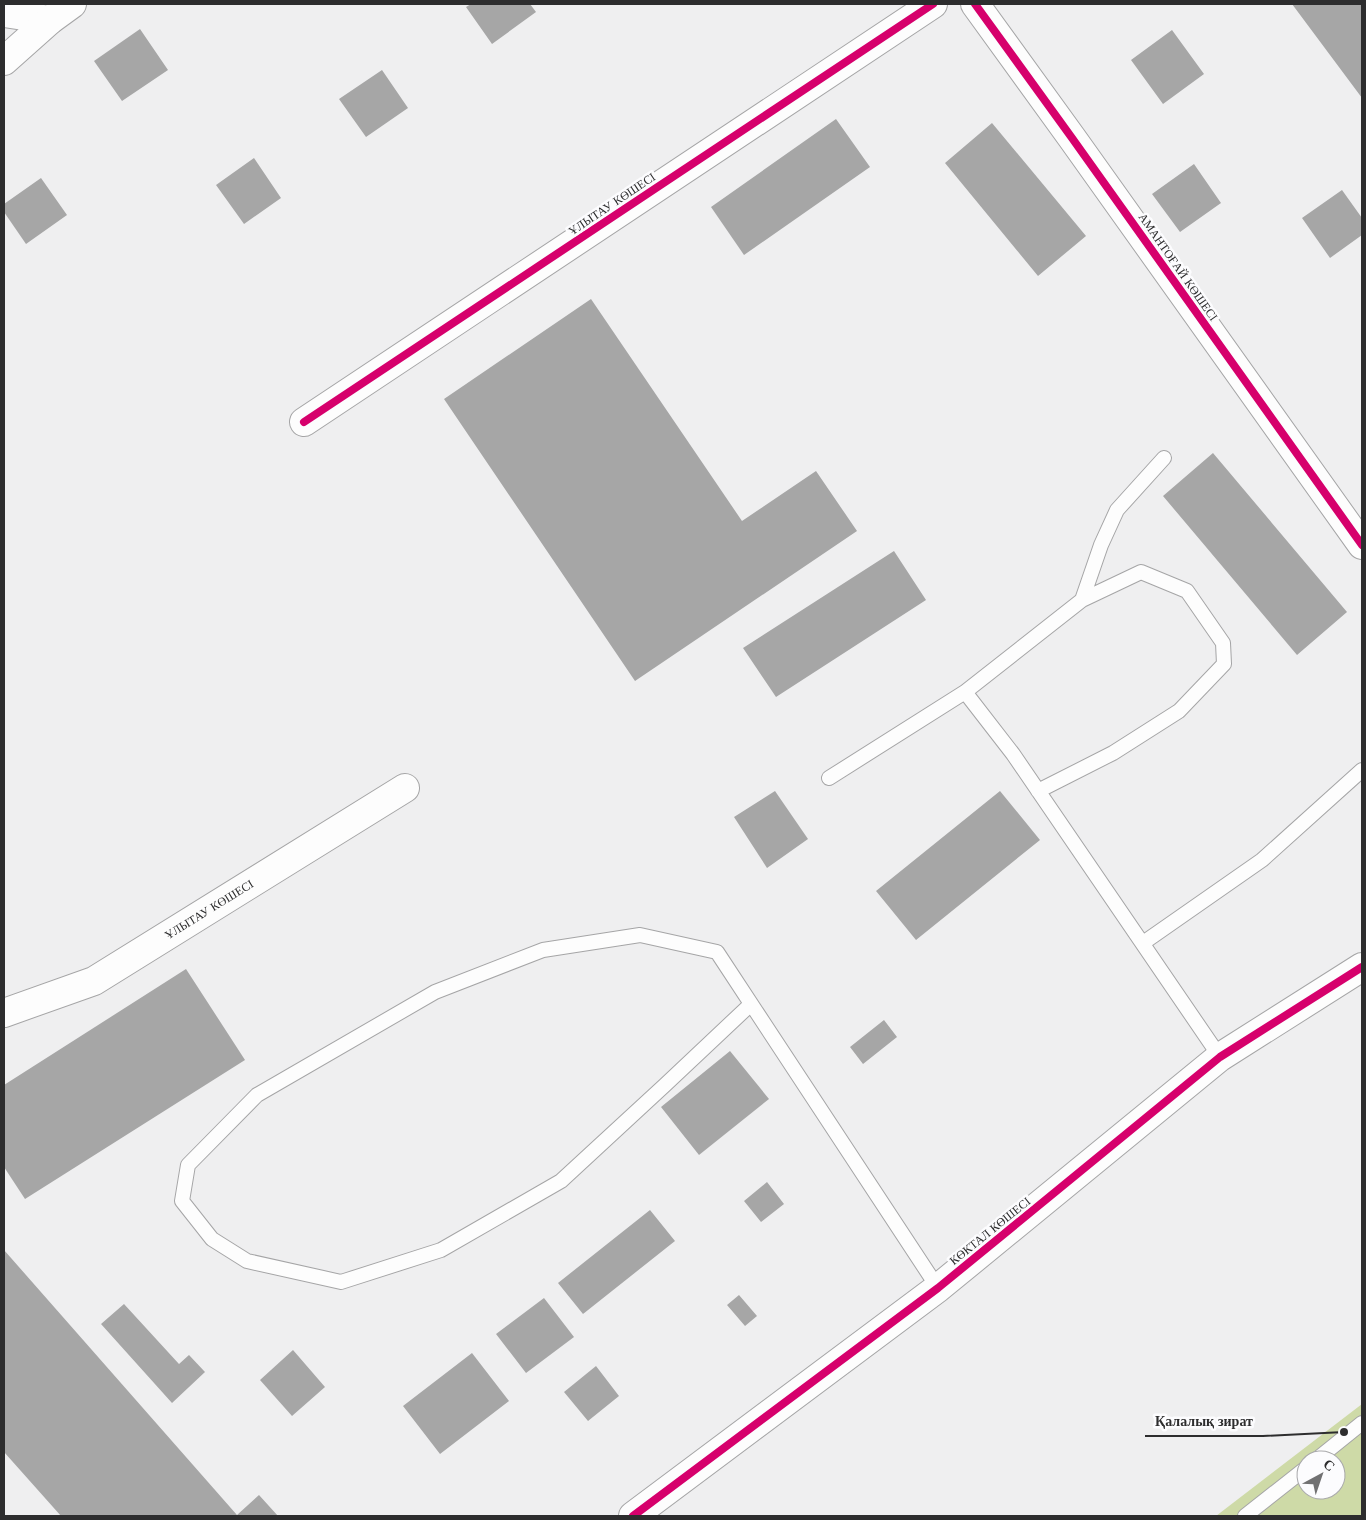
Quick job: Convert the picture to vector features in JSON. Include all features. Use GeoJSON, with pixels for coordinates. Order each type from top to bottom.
{"type":"FeatureCollection","features":[{"type":"Feature","properties":{"kind":"street"},"geometry":{"type":"LineString","coordinates":[[4,61],[50,20],[72,4]]}},
{"type":"Feature","properties":{"kind":"street","name":"ҰЛЫТАУ КӨШЕСІ"},"geometry":{"type":"LineString","coordinates":[[304,422],[933,4]]}},
{"type":"Feature","properties":{"kind":"street","name":"АМАНТОҒАЙ КӨШЕСІ"},"geometry":{"type":"LineString","coordinates":[[975,4],[1362,544]]}},
{"type":"Feature","properties":{"kind":"street"},"geometry":{"type":"LineString","coordinates":[[4,13],[50,20]]}},
{"type":"Feature","properties":{"kind":"street","name":"ҰЛЫТАУ КӨШЕСІ"},"geometry":{"type":"LineString","coordinates":[[4,1013],[94,981],[405,788]]}},
{"type":"Feature","properties":{"kind":"street","name":"КӨКТАЛ КӨШЕСІ"},"geometry":{"type":"LineString","coordinates":[[632,1516],[938,1288],[1220,1057],[1362,967]]}},
{"type":"Feature","properties":{"kind":"lane"},"geometry":{"type":"LineString","coordinates":[[1082,600],[1101,545],[1117,510],[1164,458]]}},
{"type":"Feature","properties":{"kind":"lane"},"geometry":{"type":"LineString","coordinates":[[828,778],[965,692],[1082,600],[1141,572],[1187,591],[1223,643],[1224,664],[1179,711],[1113,753],[1038,791]]}},
{"type":"Feature","properties":{"kind":"lane"},"geometry":{"type":"LineString","coordinates":[[965,692],[1013,754],[1220,1057]]}},
{"type":"Feature","properties":{"kind":"lane"},"geometry":{"type":"LineString","coordinates":[[1143,943],[1262,860],[1362,770]]}},
{"type":"Feature","properties":{"kind":"lane"},"geometry":{"type":"LineString","coordinates":[[751,1004],[561,1181],[441,1250],[341,1282],[247,1261],[212,1239],[182,1201],[188,1166],[257,1095],[435,992],[543,950],[640,935],[717,952],[938,1288]]}},
{"type":"Feature","properties":{"kind":"lane"},"geometry":{"type":"LineString","coordinates":[[1328,1450],[1362,1422]]}},
{"type":"Feature","properties":{"kind":"lane"},"geometry":{"type":"LineString","coordinates":[[1245,1516],[1296,1476]]}},
{"type":"Feature","properties":{"kind":"green space"},"geometry":{"type":"Polygon","coordinates":[[[1362,1404],[1362,1516],[1216,1516],[1296,1455],[1296,1500],[1346,1500],[1346,1450],[1302,1450],[1362,1404]]]}},
{"type":"Feature","properties":{"kind":"building"},"geometry":{"type":"Polygon","coordinates":[[[471,4],[530,4],[536,12],[492,44],[466,7],[471,4]]]}},
{"type":"Feature","properties":{"kind":"building"},"geometry":{"type":"Polygon","coordinates":[[[1292,4],[1362,4],[1362,98],[1292,4]]]}},
{"type":"Feature","properties":{"kind":"building"},"geometry":{"type":"Polygon","coordinates":[[[140,29],[168,70],[122,101],[94,61],[140,29]]]}},
{"type":"Feature","properties":{"kind":"building"},"geometry":{"type":"Polygon","coordinates":[[[1172,30],[1204,74],[1163,104],[1131,60],[1172,30]]]}},
{"type":"Feature","properties":{"kind":"building"},"geometry":{"type":"Polygon","coordinates":[[[382,70],[408,108],[366,137],[339,99],[382,70]]]}},
{"type":"Feature","properties":{"kind":"building"},"geometry":{"type":"Polygon","coordinates":[[[836,119],[870,167],[744,255],[711,207],[836,119]]]}},
{"type":"Feature","properties":{"kind":"building"},"geometry":{"type":"Polygon","coordinates":[[[992,123],[1086,236],[1038,276],[945,163],[992,123]]]}},
{"type":"Feature","properties":{"kind":"building"},"geometry":{"type":"Polygon","coordinates":[[[254,158],[281,198],[244,224],[216,185],[254,158]]]}},
{"type":"Feature","properties":{"kind":"building"},"geometry":{"type":"Polygon","coordinates":[[[1194,164],[1221,203],[1180,232],[1152,194],[1194,164]]]}},
{"type":"Feature","properties":{"kind":"building"},"geometry":{"type":"Polygon","coordinates":[[[41,178],[67,215],[26,244],[4,212],[4,204],[41,178]]]}},
{"type":"Feature","properties":{"kind":"building"},"geometry":{"type":"Polygon","coordinates":[[[1342,190],[1362,218],[1362,235],[1330,258],[1302,218],[1342,190]]]}},
{"type":"Feature","properties":{"kind":"building"},"geometry":{"type":"Polygon","coordinates":[[[591,299],[742,521],[816,471],[857,531],[635,681],[444,399],[591,299]]]}},
{"type":"Feature","properties":{"kind":"building"},"geometry":{"type":"Polygon","coordinates":[[[1213,453],[1347,612],[1297,655],[1163,496],[1213,453]]]}},
{"type":"Feature","properties":{"kind":"building"},"geometry":{"type":"Polygon","coordinates":[[[894,551],[926,600],[776,697],[743,648],[894,551]]]}},
{"type":"Feature","properties":{"kind":"building"},"geometry":{"type":"Polygon","coordinates":[[[775,791],[808,839],[767,868],[734,817],[775,791]]]}},
{"type":"Feature","properties":{"kind":"building"},"geometry":{"type":"Polygon","coordinates":[[[1000,791],[1040,840],[916,940],[876,891],[1000,791]]]}},
{"type":"Feature","properties":{"kind":"building"},"geometry":{"type":"Polygon","coordinates":[[[186,969],[245,1060],[25,1199],[4,1167],[4,1085],[186,969]]]}},
{"type":"Feature","properties":{"kind":"building"},"geometry":{"type":"Polygon","coordinates":[[[884,1020],[897,1037],[863,1064],[850,1047],[884,1020]]]}},
{"type":"Feature","properties":{"kind":"building"},"geometry":{"type":"Polygon","coordinates":[[[730,1051],[769,1099],[699,1155],[661,1107],[730,1051]]]}},
{"type":"Feature","properties":{"kind":"building"},"geometry":{"type":"Polygon","coordinates":[[[767,1182],[784,1204],[761,1222],[744,1201],[767,1182]]]}},
{"type":"Feature","properties":{"kind":"building"},"geometry":{"type":"Polygon","coordinates":[[[650,1210],[675,1241],[583,1314],[558,1283],[650,1210]]]}},
{"type":"Feature","properties":{"kind":"building"},"geometry":{"type":"Polygon","coordinates":[[[4,1250],[237,1515],[259,1495],[278,1516],[61,1516],[4,1452],[4,1250]]]}},
{"type":"Feature","properties":{"kind":"building"},"geometry":{"type":"Polygon","coordinates":[[[739,1295],[757,1316],[745,1326],[727,1305],[739,1295]]]}},
{"type":"Feature","properties":{"kind":"building"},"geometry":{"type":"Polygon","coordinates":[[[544,1298],[574,1337],[526,1373],[496,1334],[544,1298]]]}},
{"type":"Feature","properties":{"kind":"building"},"geometry":{"type":"Polygon","coordinates":[[[124,1304],[179,1364],[189,1355],[205,1372],[172,1403],[101,1324],[124,1304]]]}},
{"type":"Feature","properties":{"kind":"building"},"geometry":{"type":"Polygon","coordinates":[[[293,1350],[325,1387],[292,1416],[260,1380],[293,1350]]]}},
{"type":"Feature","properties":{"kind":"building"},"geometry":{"type":"Polygon","coordinates":[[[472,1353],[509,1401],[440,1454],[403,1406],[472,1353]]]}},
{"type":"Feature","properties":{"kind":"building"},"geometry":{"type":"Polygon","coordinates":[[[596,1366],[619,1396],[588,1421],[564,1392],[596,1366]]]}},
{"type":"Feature","properties":{"kind":"cycle path"},"geometry":{"type":"LineString","coordinates":[[304,422],[933,4]]}},
{"type":"Feature","properties":{"kind":"cycle path"},"geometry":{"type":"LineString","coordinates":[[975,4],[1362,545]]}},
{"type":"Feature","properties":{"kind":"cycle path"},"geometry":{"type":"LineString","coordinates":[[633,1516],[938,1288],[1220,1057],[1362,967]]}},
{"type":"Feature","properties":{"kind":"place","name":"Қалалық зират"},"geometry":{"type":"Point","coordinates":[1344,1432]}}]}
